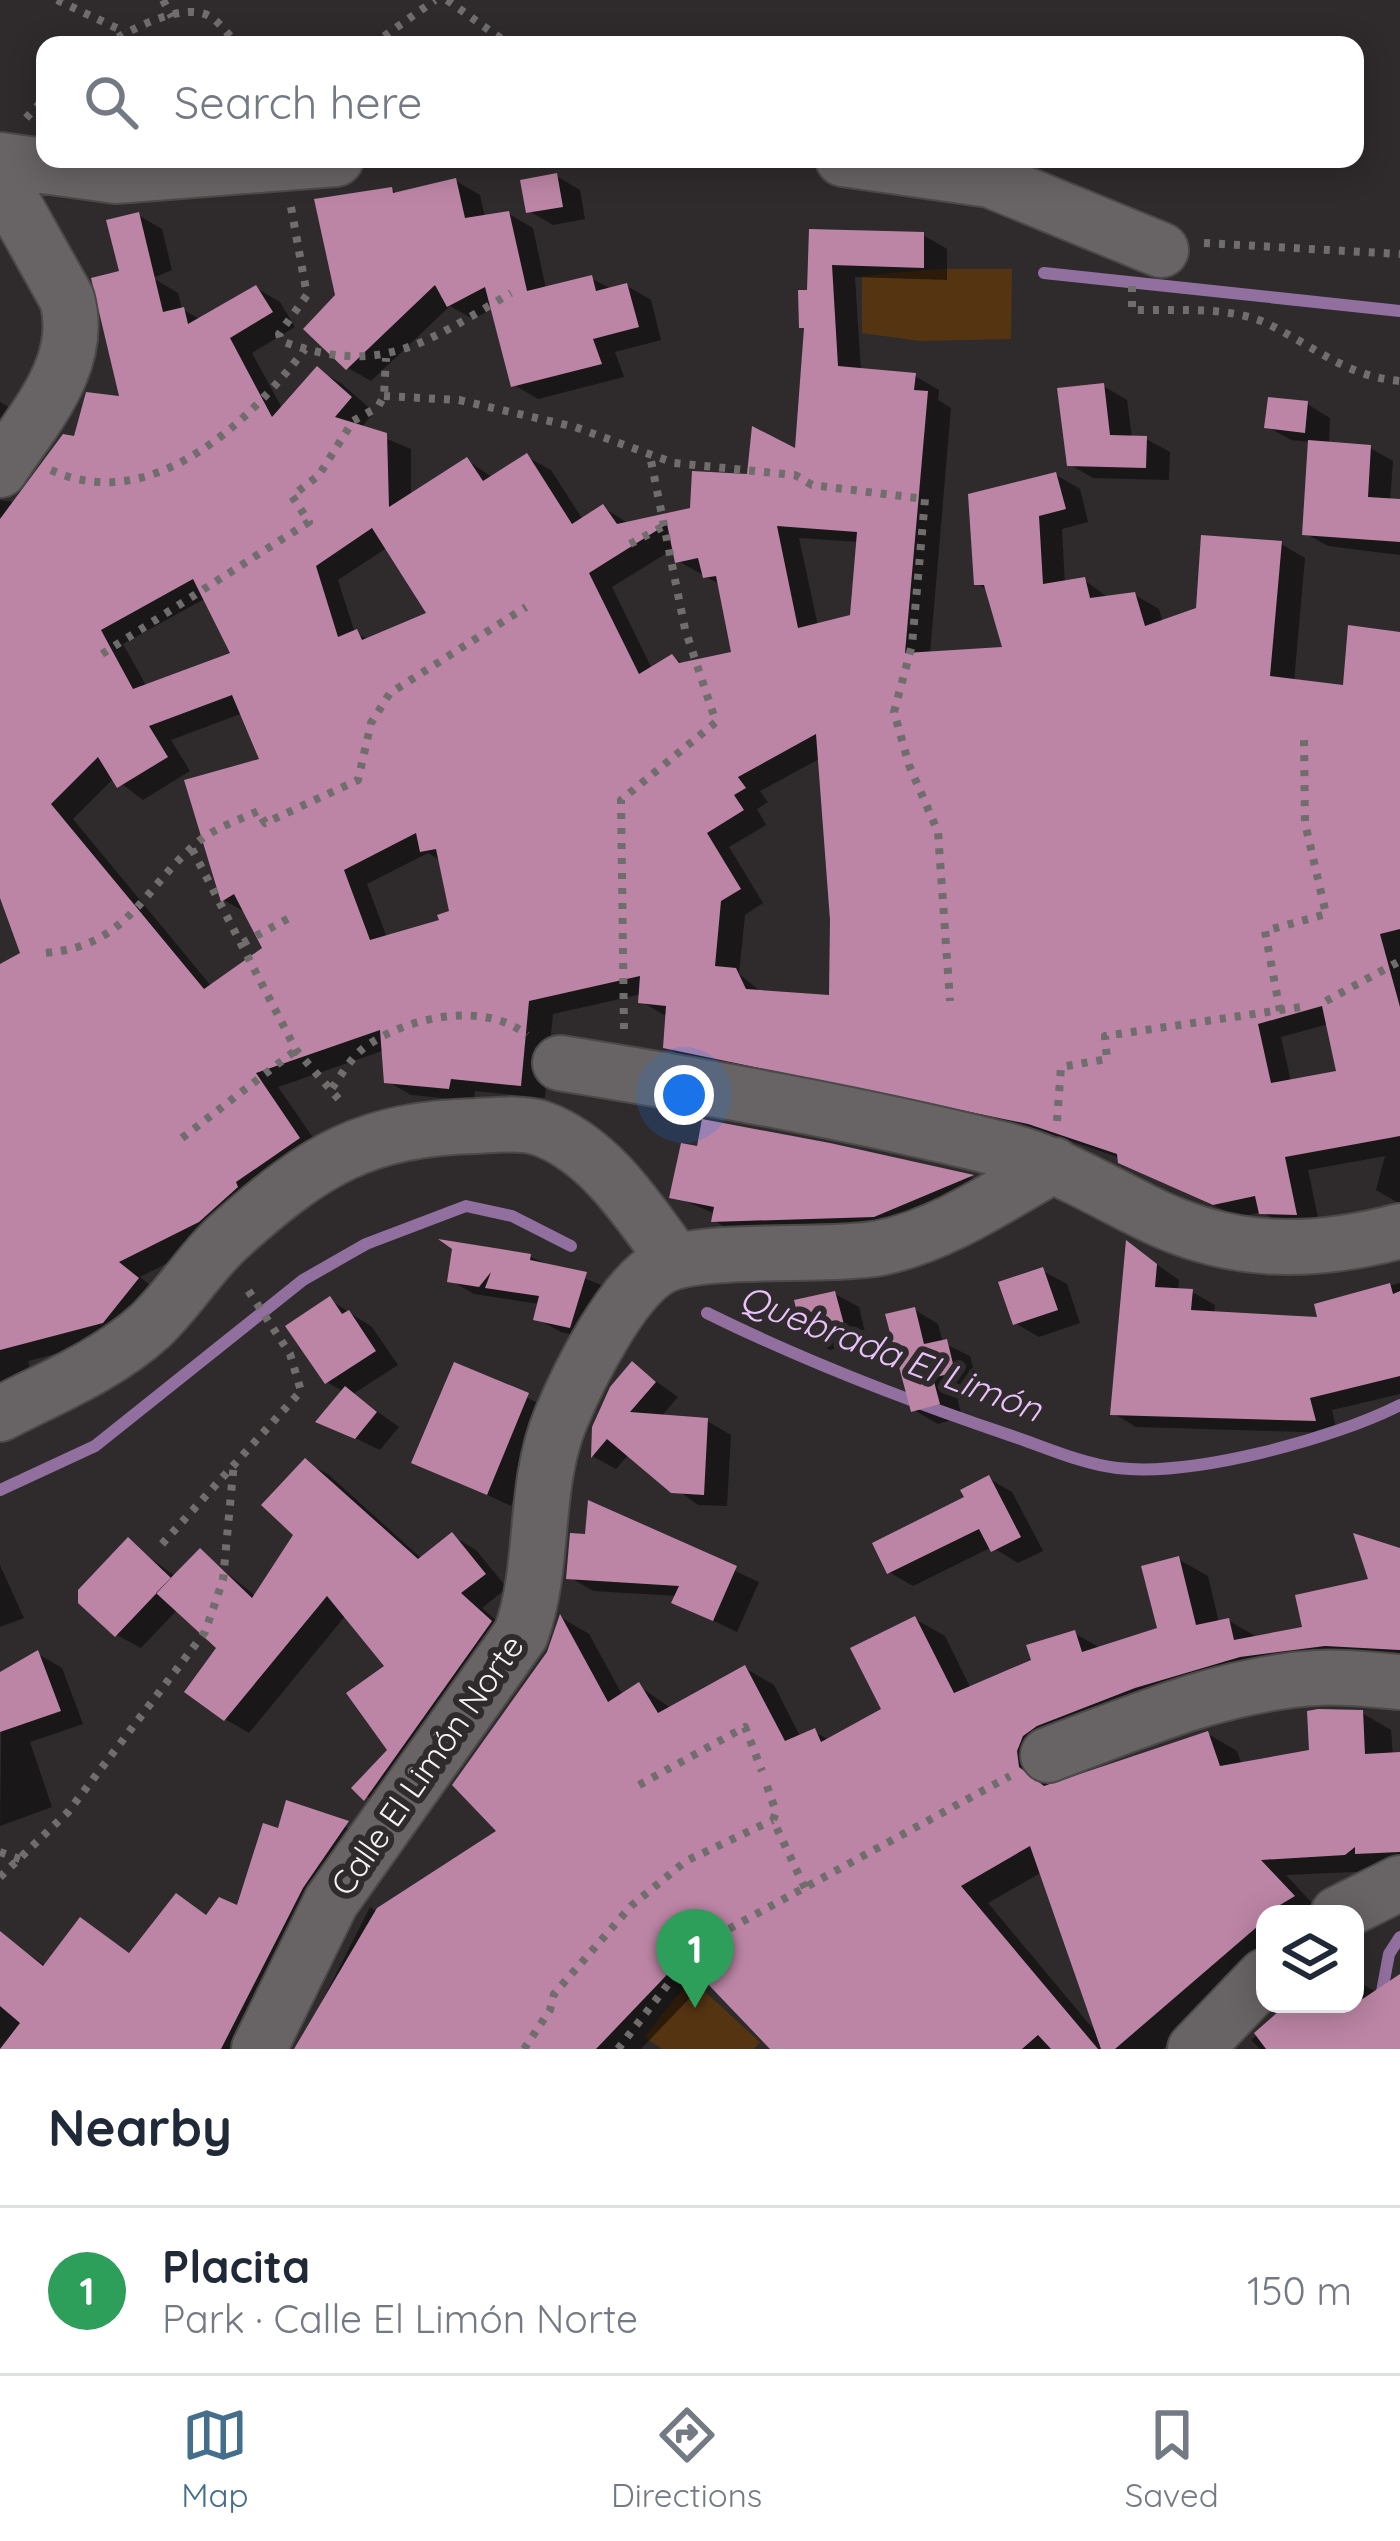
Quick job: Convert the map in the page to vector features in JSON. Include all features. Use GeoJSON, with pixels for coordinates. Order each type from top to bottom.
{"type":"FeatureCollection","features":[{"type":"Feature","properties":{"kind":"street"},"geometry":{"type":"LineString","coordinates":[[0,160],[36,165]]}},
{"type":"Feature","properties":{"kind":"street"},"geometry":{"type":"LineString","coordinates":[[58,168],[116,176],[227,168]]}},
{"type":"Feature","properties":{"kind":"street"},"geometry":{"type":"LineString","coordinates":[[906,168],[990,180],[1146,271]]}},
{"type":"Feature","properties":{"kind":"street"},"geometry":{"type":"LineString","coordinates":[[0,179],[67,299],[73,321],[58,381],[6,461]]}},
{"type":"Feature","properties":{"kind":"street"},"geometry":{"type":"LineString","coordinates":[[560,1063],[802,1102],[1054,1165],[1182,1230],[1249,1248],[1298,1251],[1400,1231]]}},
{"type":"Feature","properties":{"kind":"street"},"geometry":{"type":"LineString","coordinates":[[0,1414],[116,1352],[150,1326],[230,1235],[305,1173],[368,1139],[419,1128],[540,1128],[580,1153],[623,1190],[674,1261],[883,1247],[964,1216],[1054,1165]]}},
{"type":"Feature","properties":{"kind":"street","name":"Calle El Limón Norte"},"geometry":{"type":"LineString","coordinates":[[259,2049],[331,1902],[521,1634],[533,1592],[542,1485],[561,1417],[637,1287],[674,1261]]}},
{"type":"Feature","properties":{"kind":"street"},"geometry":{"type":"LineString","coordinates":[[1048,1755],[1265,1684],[1318,1677],[1400,1682]]}},
{"type":"Feature","properties":{"kind":"street"},"geometry":{"type":"LineString","coordinates":[[1356,1905],[1400,1883]]}},
{"type":"Feature","properties":{"kind":"street"},"geometry":{"type":"LineString","coordinates":[[1195,2049],[1256,1985]]}},
{"type":"Feature","properties":{"kind":"path"},"geometry":{"type":"LineString","coordinates":[[57,0],[125,32]]}},
{"type":"Feature","properties":{"kind":"path"},"geometry":{"type":"LineString","coordinates":[[163,0],[172,17]]}},
{"type":"Feature","properties":{"kind":"path"},"geometry":{"type":"LineString","coordinates":[[384,36],[435,0]]}},
{"type":"Feature","properties":{"kind":"path"},"geometry":{"type":"LineString","coordinates":[[447,0],[497,36]]}},
{"type":"Feature","properties":{"kind":"path"},"geometry":{"type":"LineString","coordinates":[[119,36],[195,11],[211,16],[230,36]]}},
{"type":"Feature","properties":{"kind":"path"},"geometry":{"type":"LineString","coordinates":[[283,168],[307,295],[279,334],[281,341],[352,358],[386,358],[416,347],[511,293]]}},
{"type":"Feature","properties":{"kind":"path"},"geometry":{"type":"LineString","coordinates":[[1400,254],[1212,242],[1146,271],[1132,310],[1186,311],[1271,325],[1367,378],[1400,381]]}},
{"type":"Feature","properties":{"kind":"path"},"geometry":{"type":"LineString","coordinates":[[1186,298],[1186,311]]}},
{"type":"Feature","properties":{"kind":"path"},"geometry":{"type":"LineString","coordinates":[[6,461],[64,476],[146,480],[269,397],[305,349]]}},
{"type":"Feature","properties":{"kind":"path"},"geometry":{"type":"LineString","coordinates":[[102,654],[309,522],[292,496],[319,475],[345,430],[378,407],[384,396],[386,358]]}},
{"type":"Feature","properties":{"kind":"path"},"geometry":{"type":"LineString","coordinates":[[384,396],[459,400],[575,428],[674,463],[795,475],[812,484],[926,499],[912,645],[894,712],[909,765],[938,832],[950,1001]]}},
{"type":"Feature","properties":{"kind":"path"},"geometry":{"type":"LineString","coordinates":[[623,1073],[626,897],[621,800],[716,722],[685,629],[650,454]]}},
{"type":"Feature","properties":{"kind":"path"},"geometry":{"type":"LineString","coordinates":[[630,544],[664,526]]}},
{"type":"Feature","properties":{"kind":"path"},"geometry":{"type":"LineString","coordinates":[[46,953],[74,950],[119,929],[192,849],[258,811],[265,824],[358,780],[371,723],[390,692],[526,607]]}},
{"type":"Feature","properties":{"kind":"path"},"geometry":{"type":"LineString","coordinates":[[1280,1010],[1265,931],[1326,914],[1305,823],[1304,737]]}},
{"type":"Feature","properties":{"kind":"path"},"geometry":{"type":"LineString","coordinates":[[192,849],[296,1050],[332,1088],[368,1139]]}},
{"type":"Feature","properties":{"kind":"path"},"geometry":{"type":"LineString","coordinates":[[243,943],[289,918]]}},
{"type":"Feature","properties":{"kind":"path"},"geometry":{"type":"LineString","coordinates":[[1326,1001],[1400,961]]}},
{"type":"Feature","properties":{"kind":"path"},"geometry":{"type":"LineString","coordinates":[[1054,1165],[1061,1067],[1107,1058],[1105,1036],[1301,1006]]}},
{"type":"Feature","properties":{"kind":"path"},"geometry":{"type":"LineString","coordinates":[[332,1088],[367,1045],[451,1016],[511,1022],[560,1063]]}},
{"type":"Feature","properties":{"kind":"path"},"geometry":{"type":"LineString","coordinates":[[182,1138],[296,1050]]}},
{"type":"Feature","properties":{"kind":"path"},"geometry":{"type":"LineString","coordinates":[[162,1544],[301,1391],[278,1334],[246,1286]]}},
{"type":"Feature","properties":{"kind":"path"},"geometry":{"type":"LineString","coordinates":[[0,1877],[121,1749],[205,1632],[224,1580],[234,1462]]}},
{"type":"Feature","properties":{"kind":"path"},"geometry":{"type":"LineString","coordinates":[[639,1785],[746,1727],[762,1771]]}},
{"type":"Feature","properties":{"kind":"path"},"geometry":{"type":"LineString","coordinates":[[618,2049],[679,1970],[725,1931],[1048,1755]]}},
{"type":"Feature","properties":{"kind":"path"},"geometry":{"type":"LineString","coordinates":[[524,2049],[554,1994],[632,1906],[686,1861],[773,1820],[776,1812],[767,1786]]}},
{"type":"Feature","properties":{"kind":"path"},"geometry":{"type":"LineString","coordinates":[[773,1820],[805,1888]]}},
{"type":"Feature","properties":{"kind":"path"},"geometry":{"type":"LineString","coordinates":[[0,1852],[20,1859]]}},
{"type":"Feature","properties":{"kind":"shaded area"},"geometry":{"type":"Polygon","coordinates":[[[1012,269],[1011,339],[920,341],[862,333],[862,276],[1012,269]]]}},
{"type":"Feature","properties":{"kind":"shaded area"},"geometry":{"type":"Polygon","coordinates":[[[691,1979],[760,2042],[754,2049],[662,2049],[644,2037],[691,1979]]]}},
{"type":"Feature","properties":{"kind":"building"},"geometry":{"type":"Polygon","coordinates":[[[557,173],[563,207],[526,213],[520,180],[557,173]]]}},
{"type":"Feature","properties":{"kind":"building"},"geometry":{"type":"Polygon","coordinates":[[[456,178],[465,218],[509,211],[527,291],[592,275],[596,291],[627,283],[639,327],[593,339],[602,364],[511,387],[485,287],[447,307],[435,285],[346,370],[303,329],[335,295],[314,199],[392,187],[393,193],[456,178]]]}},
{"type":"Feature","properties":{"kind":"building"},"geometry":{"type":"Polygon","coordinates":[[[139,212],[163,312],[184,307],[188,324],[256,285],[273,312],[230,338],[272,417],[317,366],[352,397],[335,417],[387,433],[389,507],[467,457],[483,481],[527,453],[572,524],[603,504],[617,524],[690,508],[692,471],[747,474],[752,426],[795,448],[804,328],[799,328],[798,290],[807,290],[809,229],[924,232],[924,268],[832,265],[838,366],[916,373],[914,390],[928,391],[905,653],[1002,647],[984,585],[974,585],[968,494],[1056,472],[1066,509],[1039,516],[1043,584],[1085,577],[1090,598],[1135,592],[1145,626],[1196,608],[1201,535],[1282,541],[1270,676],[1343,685],[1348,625],[1400,632],[1400,929],[1380,934],[1400,1007],[1400,1136],[1285,1157],[1297,1215],[1259,1214],[1255,1196],[1213,1205],[1118,1163],[1117,1154],[1028,1124],[663,1048],[666,1006],[638,1003],[640,976],[529,1001],[521,1086],[451,1079],[449,1089],[384,1083],[380,1030],[256,1073],[300,1138],[236,1182],[238,1187],[199,1222],[119,1262],[139,1278],[103,1323],[0,1350],[0,964],[20,953],[0,898],[0,519],[63,434],[74,436],[86,392],[119,396],[91,278],[119,271],[106,220],[139,212]],[[667,524],[589,573],[639,674],[672,654],[679,663],[731,652],[716,576],[703,578],[698,558],[675,563],[667,524]],[[777,526],[798,628],[850,615],[857,532],[777,526]],[[372,528],[316,566],[338,637],[357,629],[362,640],[426,613],[372,528]],[[193,579],[101,630],[133,689],[230,653],[193,579]],[[232,695],[149,726],[168,757],[117,788],[98,757],[51,804],[204,989],[262,948],[234,894],[221,902],[184,780],[259,759],[232,695]],[[816,734],[738,777],[746,788],[734,795],[744,810],[707,833],[741,889],[721,901],[715,966],[736,968],[746,989],[829,995],[830,920],[816,734]],[[416,833],[344,870],[370,940],[439,920],[437,915],[449,911],[436,849],[420,852],[416,833]],[[1322,1006],[1258,1024],[1271,1083],[1336,1071],[1322,1006]]]}},
{"type":"Feature","properties":{"kind":"building"},"geometry":{"type":"Polygon","coordinates":[[[1104,383],[1110,435],[1147,436],[1146,468],[1067,466],[1057,388],[1104,383]]]}},
{"type":"Feature","properties":{"kind":"building"},"geometry":{"type":"Polygon","coordinates":[[[1268,397],[1308,401],[1305,433],[1264,428],[1268,397]]]}},
{"type":"Feature","properties":{"kind":"building"},"geometry":{"type":"Polygon","coordinates":[[[1308,440],[1371,445],[1368,497],[1400,499],[1400,542],[1302,535],[1308,440]]]}},
{"type":"Feature","properties":{"kind":"building"},"geometry":{"type":"Polygon","coordinates":[[[702,1119],[974,1175],[874,1217],[711,1222],[714,1207],[669,1198],[681,1143],[697,1146],[702,1119]]]}},
{"type":"Feature","properties":{"kind":"building"},"geometry":{"type":"Polygon","coordinates":[[[438,1239],[531,1254],[530,1260],[587,1272],[570,1328],[533,1320],[539,1296],[485,1288],[491,1272],[479,1287],[447,1282],[452,1249],[438,1239]]]}},
{"type":"Feature","properties":{"kind":"building"},"geometry":{"type":"Polygon","coordinates":[[[1126,1240],[1157,1264],[1155,1287],[1193,1289],[1191,1310],[1317,1317],[1314,1304],[1390,1283],[1393,1294],[1400,1291],[1400,1376],[1310,1398],[1316,1421],[1110,1415],[1126,1240]]]}},
{"type":"Feature","properties":{"kind":"building"},"geometry":{"type":"Polygon","coordinates":[[[1043,1267],[1058,1310],[1013,1325],[998,1282],[1043,1267]]]}},
{"type":"Feature","properties":{"kind":"building"},"geometry":{"type":"Polygon","coordinates":[[[835,1291],[845,1328],[803,1338],[794,1300],[835,1291]]]}},
{"type":"Feature","properties":{"kind":"building"},"geometry":{"type":"Polygon","coordinates":[[[330,1296],[342,1314],[349,1310],[376,1351],[325,1384],[285,1326],[330,1296]]]}},
{"type":"Feature","properties":{"kind":"building"},"geometry":{"type":"Polygon","coordinates":[[[915,1307],[924,1344],[947,1339],[955,1372],[933,1378],[940,1404],[911,1412],[885,1314],[915,1307]]]}},
{"type":"Feature","properties":{"kind":"building"},"geometry":{"type":"Polygon","coordinates":[[[632,1361],[656,1382],[630,1412],[708,1418],[704,1495],[671,1493],[607,1439],[591,1458],[592,1427],[610,1387],[632,1361]]]}},
{"type":"Feature","properties":{"kind":"building"},"geometry":{"type":"Polygon","coordinates":[[[454,1362],[529,1393],[487,1495],[411,1463],[454,1362]]]}},
{"type":"Feature","properties":{"kind":"building"},"geometry":{"type":"Polygon","coordinates":[[[345,1386],[377,1412],[355,1439],[315,1422],[345,1386]]]}},
{"type":"Feature","properties":{"kind":"building"},"geometry":{"type":"Polygon","coordinates":[[[305,1458],[418,1559],[452,1532],[486,1574],[461,1593],[492,1621],[364,1801],[351,1788],[387,1750],[346,1693],[384,1666],[327,1596],[224,1721],[184,1692],[216,1648],[156,1593],[200,1548],[252,1598],[293,1535],[261,1505],[305,1458]]]}},
{"type":"Feature","properties":{"kind":"building"},"geometry":{"type":"Polygon","coordinates":[[[989,1475],[1021,1537],[991,1552],[979,1529],[887,1574],[872,1543],[964,1497],[960,1490],[989,1475]]]}},
{"type":"Feature","properties":{"kind":"building"},"geometry":{"type":"Polygon","coordinates":[[[588,1500],[737,1566],[713,1621],[671,1603],[679,1586],[566,1579],[570,1533],[585,1534],[588,1500]]]}},
{"type":"Feature","properties":{"kind":"building"},"geometry":{"type":"Polygon","coordinates":[[[1353,1533],[1400,1548],[1400,1650],[1325,1646],[1240,1657],[1135,1688],[1037,1726],[1023,1736],[1017,1751],[1019,1767],[1044,1786],[1208,1731],[1220,1766],[1309,1750],[1307,1711],[1318,1709],[1363,1710],[1365,1754],[1400,1752],[1400,1852],[1355,1854],[1355,1847],[1345,1855],[1261,1860],[1295,1896],[1280,1905],[1256,1905],[1256,1928],[1115,2049],[1101,2049],[1030,1846],[961,1886],[1098,2049],[1051,2049],[1038,2035],[1022,2049],[770,2049],[683,1958],[596,2049],[294,2049],[377,1908],[496,1831],[452,1785],[547,1652],[560,1614],[608,1702],[639,1682],[658,1713],[745,1665],[785,1741],[815,1728],[821,1742],[881,1709],[850,1648],[915,1616],[954,1693],[1031,1660],[1026,1645],[1075,1630],[1082,1652],[1157,1628],[1141,1566],[1179,1556],[1196,1625],[1229,1618],[1234,1640],[1302,1627],[1295,1595],[1368,1579],[1353,1533]]]}},
{"type":"Feature","properties":{"kind":"building"},"geometry":{"type":"Polygon","coordinates":[[[128,1537],[171,1578],[115,1637],[78,1603],[78,1590],[128,1537]]]}},
{"type":"Feature","properties":{"kind":"building"},"geometry":{"type":"Polygon","coordinates":[[[38,1650],[61,1711],[0,1732],[0,1672],[38,1650]]]}},
{"type":"Feature","properties":{"kind":"building"},"geometry":{"type":"Polygon","coordinates":[[[286,1800],[349,1821],[303,1888],[221,2049],[0,2049],[20,2023],[0,2006],[0,1931],[43,1966],[80,1917],[129,1953],[176,1893],[206,1915],[219,1897],[237,1905],[263,1823],[278,1828],[286,1800]]]}},
{"type":"Feature","properties":{"kind":"building"},"geometry":{"type":"Polygon","coordinates":[[[1400,1974],[1400,2049],[1266,2049],[1254,2033],[1277,2013],[1364,2013],[1364,1998],[1400,1974]]]}},
{"type":"Feature","properties":{"kind":"waterway"},"geometry":{"type":"LineString","coordinates":[[1044,273],[1400,311]]}},
{"type":"Feature","properties":{"kind":"waterway","name":"Quebrada El Limón"},"geometry":{"type":"LineString","coordinates":[[0,1490],[95,1446],[303,1280],[366,1244],[466,1206],[512,1216],[571,1246]]}},
{"type":"Feature","properties":{"kind":"waterway","name":"Quebrada El Limón"},"geometry":{"type":"LineString","coordinates":[[707,1313],[896,1395],[1064,1455],[1117,1468],[1184,1467],[1262,1453],[1400,1405]]}},
{"type":"Feature","properties":{"kind":"waterway"},"geometry":{"type":"LineString","coordinates":[[1381,1997],[1389,1954],[1400,1937]]}},
{"type":"Feature","properties":{"kind":"place","name":"Placita"},"geometry":{"type":"Point","coordinates":[695,2008]}}]}
